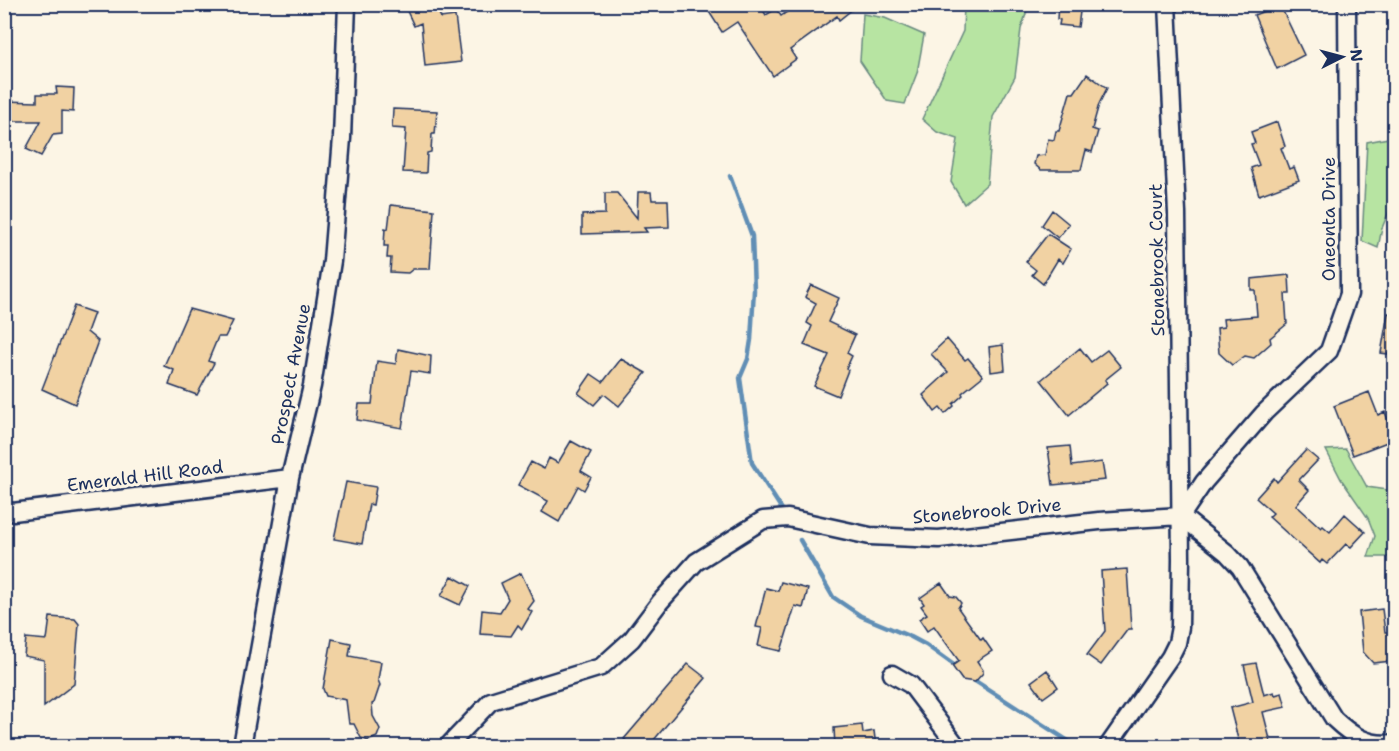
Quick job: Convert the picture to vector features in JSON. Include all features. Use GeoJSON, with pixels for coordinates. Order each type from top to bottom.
{"type":"FeatureCollection","features":[{"type":"Feature","properties":{"kind":"street","name":"Prospect Avenue"},"geometry":{"type":"LineString","coordinates":[[242,747],[290,478],[312,386],[332,261],[342,138],[347,4]]}},
{"type":"Feature","properties":{"kind":"street","name":"Stonebrook Court"},"geometry":{"type":"LineString","coordinates":[[1108,747],[1170,657],[1177,643],[1180,627],[1177,213],[1167,4]]}},
{"type":"Feature","properties":{"kind":"street","name":"Oneonta Drive"},"geometry":{"type":"LineString","coordinates":[[1180,516],[1204,482],[1264,413],[1329,351],[1349,294],[1347,4]]}},
{"type":"Feature","properties":{"kind":"street","name":"Emerald Hill Road"},"geometry":{"type":"LineString","coordinates":[[4,510],[13,512],[290,478]]}},
{"type":"Feature","properties":{"kind":"street"},"geometry":{"type":"LineString","coordinates":[[1180,516],[1227,553],[1240,567],[1334,719],[1350,733],[1372,744],[1395,744]]}},
{"type":"Feature","properties":{"kind":"street","name":"Stonebrook Drive"},"geometry":{"type":"LineString","coordinates":[[448,747],[490,701],[601,667],[632,639],[660,602],[696,562],[763,520],[788,518],[870,536],[939,539],[1109,520],[1180,516]]}},
{"type":"Feature","properties":{"kind":"street"},"geometry":{"type":"LineString","coordinates":[[892,674],[911,686],[957,747]]}},
{"type":"Feature","properties":{"kind":"green space"},"geometry":{"type":"Polygon","coordinates":[[[964,5],[1029,5],[1021,29],[1015,77],[993,117],[987,184],[964,204],[951,182],[958,139],[937,132],[922,119],[963,31],[964,5]]]}},
{"type":"Feature","properties":{"kind":"green space"},"geometry":{"type":"Polygon","coordinates":[[[863,14],[885,18],[924,35],[917,73],[905,104],[887,101],[860,61],[863,14]]]}},
{"type":"Feature","properties":{"kind":"green space"},"geometry":{"type":"Polygon","coordinates":[[[1394,137],[1394,199],[1382,228],[1378,248],[1362,241],[1367,142],[1394,137]]]}},
{"type":"Feature","properties":{"kind":"green space"},"geometry":{"type":"Polygon","coordinates":[[[1346,449],[1367,487],[1394,491],[1394,551],[1389,557],[1368,557],[1375,536],[1368,518],[1341,479],[1326,450],[1346,449]]]}},
{"type":"Feature","properties":{"kind":"building"},"geometry":{"type":"Polygon","coordinates":[[[413,4],[435,4],[441,18],[455,16],[461,62],[425,66],[421,23],[414,26],[406,9],[413,4]]]}},
{"type":"Feature","properties":{"kind":"building"},"geometry":{"type":"Polygon","coordinates":[[[704,4],[739,4],[742,10],[750,4],[759,4],[766,15],[776,9],[781,16],[799,4],[859,4],[839,20],[837,16],[790,50],[796,59],[773,76],[737,22],[722,32],[704,4]]]}},
{"type":"Feature","properties":{"kind":"building"},"geometry":{"type":"Polygon","coordinates":[[[1058,4],[1081,4],[1078,27],[1059,25],[1058,4]]]}},
{"type":"Feature","properties":{"kind":"building"},"geometry":{"type":"Polygon","coordinates":[[[1280,5],[1304,55],[1277,69],[1254,15],[1280,5]]]}},
{"type":"Feature","properties":{"kind":"building"},"geometry":{"type":"Polygon","coordinates":[[[1087,74],[1107,88],[1099,104],[1092,129],[1098,131],[1092,152],[1086,150],[1081,170],[1041,170],[1034,164],[1036,156],[1045,155],[1048,139],[1054,140],[1056,131],[1059,131],[1070,93],[1074,93],[1087,74]]]}},
{"type":"Feature","properties":{"kind":"building"},"geometry":{"type":"Polygon","coordinates":[[[56,87],[74,88],[73,112],[62,111],[62,134],[53,135],[41,156],[26,149],[41,121],[4,121],[4,101],[37,102],[37,94],[57,94],[56,87]]]}},
{"type":"Feature","properties":{"kind":"building"},"geometry":{"type":"Polygon","coordinates":[[[393,109],[437,111],[431,152],[427,153],[426,173],[403,172],[406,129],[392,128],[393,109]]]}},
{"type":"Feature","properties":{"kind":"building"},"geometry":{"type":"Polygon","coordinates":[[[1277,122],[1285,146],[1281,148],[1289,169],[1294,167],[1299,180],[1259,195],[1251,168],[1259,165],[1251,144],[1255,143],[1251,132],[1277,122]]]}},
{"type":"Feature","properties":{"kind":"building"},"geometry":{"type":"Polygon","coordinates":[[[638,192],[651,192],[652,200],[668,200],[669,227],[644,228],[647,232],[582,234],[582,215],[605,214],[605,193],[617,193],[637,218],[638,192]]]}},
{"type":"Feature","properties":{"kind":"building"},"geometry":{"type":"Polygon","coordinates":[[[391,205],[434,210],[430,269],[413,269],[408,273],[390,272],[391,258],[387,258],[388,246],[384,246],[385,228],[388,229],[391,205]]]}},
{"type":"Feature","properties":{"kind":"building"},"geometry":{"type":"Polygon","coordinates":[[[1052,210],[1069,224],[1058,238],[1042,225],[1052,210]]]}},
{"type":"Feature","properties":{"kind":"building"},"geometry":{"type":"Polygon","coordinates":[[[1048,234],[1071,249],[1063,263],[1058,259],[1043,284],[1032,275],[1036,270],[1026,262],[1048,234]]]}},
{"type":"Feature","properties":{"kind":"building"},"geometry":{"type":"Polygon","coordinates":[[[1289,275],[1290,294],[1285,294],[1287,324],[1270,338],[1271,343],[1254,358],[1245,356],[1232,365],[1219,353],[1217,328],[1224,327],[1223,319],[1257,316],[1255,290],[1251,290],[1251,279],[1289,275]]]}},
{"type":"Feature","properties":{"kind":"building"},"geometry":{"type":"Polygon","coordinates":[[[811,285],[839,298],[828,322],[855,335],[847,353],[852,356],[838,396],[814,386],[829,355],[804,345],[812,326],[807,323],[816,303],[805,297],[811,285]]]}},
{"type":"Feature","properties":{"kind":"building"},"geometry":{"type":"Polygon","coordinates":[[[74,306],[94,313],[87,332],[98,341],[75,404],[42,389],[74,306]]]}},
{"type":"Feature","properties":{"kind":"building"},"geometry":{"type":"Polygon","coordinates":[[[189,309],[233,321],[225,337],[218,337],[208,361],[214,363],[197,395],[169,385],[174,370],[164,366],[189,309]]]}},
{"type":"Feature","properties":{"kind":"building"},"geometry":{"type":"Polygon","coordinates":[[[1388,313],[1395,314],[1395,355],[1381,353],[1388,313]]]}},
{"type":"Feature","properties":{"kind":"building"},"geometry":{"type":"Polygon","coordinates":[[[947,339],[965,360],[968,358],[983,376],[962,393],[963,395],[945,414],[940,408],[935,412],[923,395],[948,372],[931,354],[947,339]]]}},
{"type":"Feature","properties":{"kind":"building"},"geometry":{"type":"Polygon","coordinates":[[[1003,345],[1005,370],[991,372],[989,347],[1003,345]]]}},
{"type":"Feature","properties":{"kind":"building"},"geometry":{"type":"Polygon","coordinates":[[[1080,348],[1091,362],[1107,350],[1121,367],[1105,380],[1107,383],[1069,415],[1041,380],[1080,348]]]}},
{"type":"Feature","properties":{"kind":"building"},"geometry":{"type":"Polygon","coordinates":[[[398,349],[431,356],[430,374],[411,371],[402,428],[357,420],[359,404],[372,404],[377,361],[396,364],[398,349]]]}},
{"type":"Feature","properties":{"kind":"building"},"geometry":{"type":"Polygon","coordinates":[[[621,359],[646,373],[619,406],[604,394],[594,405],[578,393],[591,374],[603,382],[621,359]]]}},
{"type":"Feature","properties":{"kind":"building"},"geometry":{"type":"Polygon","coordinates":[[[1369,392],[1378,415],[1385,412],[1395,439],[1353,455],[1334,406],[1369,392]]]}},
{"type":"Feature","properties":{"kind":"building"},"geometry":{"type":"Polygon","coordinates":[[[571,441],[591,452],[581,471],[591,477],[584,490],[578,486],[559,522],[542,512],[548,501],[518,485],[531,462],[544,469],[549,458],[558,463],[571,441]]]}},
{"type":"Feature","properties":{"kind":"building"},"geometry":{"type":"Polygon","coordinates":[[[1070,446],[1072,466],[1102,462],[1105,480],[1053,485],[1048,448],[1070,446]]]}},
{"type":"Feature","properties":{"kind":"building"},"geometry":{"type":"Polygon","coordinates":[[[1306,450],[1318,460],[1299,480],[1309,490],[1296,505],[1321,528],[1323,526],[1330,532],[1345,514],[1365,532],[1351,547],[1346,544],[1327,564],[1322,560],[1320,563],[1269,517],[1273,513],[1256,498],[1274,478],[1277,482],[1306,450]]]}},
{"type":"Feature","properties":{"kind":"building"},"geometry":{"type":"Polygon","coordinates":[[[346,482],[376,487],[373,505],[369,504],[362,544],[334,539],[346,482]]]}},
{"type":"Feature","properties":{"kind":"building"},"geometry":{"type":"Polygon","coordinates":[[[1127,569],[1131,629],[1128,629],[1101,665],[1087,655],[1105,631],[1101,571],[1127,569]]]}},
{"type":"Feature","properties":{"kind":"building"},"geometry":{"type":"Polygon","coordinates":[[[521,573],[534,601],[528,609],[532,612],[522,629],[518,625],[511,636],[480,634],[482,610],[500,612],[508,599],[501,583],[521,573]]]}},
{"type":"Feature","properties":{"kind":"building"},"geometry":{"type":"Polygon","coordinates":[[[452,576],[470,586],[460,605],[441,596],[452,576]]]}},
{"type":"Feature","properties":{"kind":"building"},"geometry":{"type":"Polygon","coordinates":[[[781,582],[808,589],[803,608],[795,606],[781,651],[758,646],[762,628],[756,627],[766,588],[778,591],[781,582]]]}},
{"type":"Feature","properties":{"kind":"building"},"geometry":{"type":"Polygon","coordinates":[[[941,583],[950,596],[956,597],[961,603],[958,608],[981,640],[983,638],[992,651],[977,661],[983,673],[975,682],[962,680],[952,666],[959,661],[934,626],[927,631],[919,619],[927,614],[921,606],[924,604],[920,598],[941,583]]]}},
{"type":"Feature","properties":{"kind":"building"},"geometry":{"type":"Polygon","coordinates":[[[1382,609],[1385,632],[1389,632],[1392,661],[1373,663],[1363,652],[1359,612],[1382,609]]]}},
{"type":"Feature","properties":{"kind":"building"},"geometry":{"type":"Polygon","coordinates":[[[50,617],[75,619],[79,624],[74,684],[44,707],[44,660],[24,656],[26,638],[47,640],[50,617]]]}},
{"type":"Feature","properties":{"kind":"building"},"geometry":{"type":"Polygon","coordinates":[[[332,639],[351,643],[349,656],[381,662],[378,680],[380,685],[372,704],[373,716],[380,729],[377,737],[368,741],[361,738],[354,724],[349,724],[346,700],[326,696],[323,689],[332,639]]]}},
{"type":"Feature","properties":{"kind":"building"},"geometry":{"type":"Polygon","coordinates":[[[1256,663],[1264,695],[1274,692],[1275,695],[1282,693],[1286,707],[1263,712],[1272,747],[1240,747],[1230,708],[1253,702],[1244,665],[1256,663]]]}},
{"type":"Feature","properties":{"kind":"building"},"geometry":{"type":"Polygon","coordinates":[[[688,664],[706,678],[648,747],[634,747],[624,739],[688,664]]]}},
{"type":"Feature","properties":{"kind":"building"},"geometry":{"type":"Polygon","coordinates":[[[1047,670],[1058,687],[1043,698],[1031,682],[1047,670]]]}},
{"type":"Feature","properties":{"kind":"building"},"geometry":{"type":"Polygon","coordinates":[[[862,725],[863,733],[874,731],[876,747],[835,747],[834,728],[862,725]]]}},
{"type":"Feature","properties":{"kind":"waterway"},"geometry":{"type":"LineString","coordinates":[[730,176],[752,236],[754,290],[751,340],[748,359],[740,378],[752,463],[785,514]]}},
{"type":"Feature","properties":{"kind":"waterway"},"geometry":{"type":"LineString","coordinates":[[800,540],[833,597],[861,616],[926,645],[958,668]]}},
{"type":"Feature","properties":{"kind":"waterway"},"geometry":{"type":"LineString","coordinates":[[972,679],[1076,746]]}}]}
